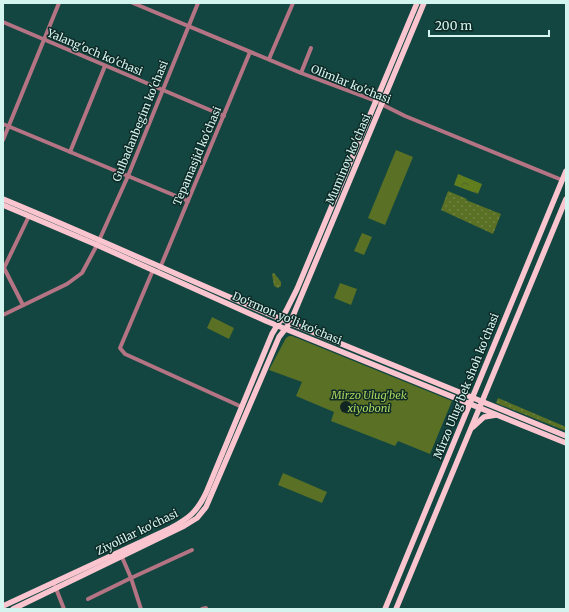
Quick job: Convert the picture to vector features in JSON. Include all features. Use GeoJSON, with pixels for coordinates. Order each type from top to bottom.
{"type":"FeatureCollection","features":[{"type":"Feature","properties":{"kind":"main road","name":"Muminov ko'chasi"},"geometry":{"type":"LineString","coordinates":[[281,319],[297,289],[417,3]]}},
{"type":"Feature","properties":{"kind":"main road","name":"Muminov ko'chasi"},"geometry":{"type":"LineString","coordinates":[[290,322],[424,3]]}},
{"type":"Feature","properties":{"kind":"main road","name":"Mirzo Ulug'bek shoh ko'chasi"},"geometry":{"type":"LineString","coordinates":[[385,609],[566,171]]}},
{"type":"Feature","properties":{"kind":"main road","name":"Do‘rmon yo‘li ko‘chasi"},"geometry":{"type":"LineString","coordinates":[[3,199],[99,242],[281,319],[566,436]]}},
{"type":"Feature","properties":{"kind":"main road","name":"Mirzo Ulug'bek shoh ko'chasi"},"geometry":{"type":"LineString","coordinates":[[396,609],[566,199]]}},
{"type":"Feature","properties":{"kind":"main road","name":"Do‘rmon yo‘li ko‘chasi"},"geometry":{"type":"LineString","coordinates":[[3,205],[99,242],[152,270],[276,325],[566,443]]}},
{"type":"Feature","properties":{"kind":"main road"},"geometry":{"type":"LineString","coordinates":[[539,235],[549,240]]}},
{"type":"Feature","properties":{"kind":"main road","name":"Ziyolilar ko'chasi"},"geometry":{"type":"LineString","coordinates":[[14,609],[56,589],[171,528],[194,514],[206,493],[276,325],[281,319]]}},
{"type":"Feature","properties":{"kind":"main road","name":"Ziyolilar ko'chasi"},"geometry":{"type":"LineString","coordinates":[[3,606],[53,582],[122,557],[197,518],[206,507],[279,337],[290,322]]}},
{"type":"Feature","properties":{"kind":"main road"},"geometry":{"type":"LineString","coordinates":[[470,430],[484,417],[500,415]]}},
{"type":"Feature","properties":{"kind":"street"},"geometry":{"type":"LineString","coordinates":[[3,140],[59,3]]}},
{"type":"Feature","properties":{"kind":"street","name":"Olimlar ko'chasi"},"geometry":{"type":"LineString","coordinates":[[133,3],[301,73],[376,101],[405,116],[562,180]]}},
{"type":"Feature","properties":{"kind":"street","name":"Gulbadanbegim ko'chasi"},"geometry":{"type":"LineString","coordinates":[[3,315],[67,284],[82,273],[99,242],[128,176],[198,3]]}},
{"type":"Feature","properties":{"kind":"street"},"geometry":{"type":"LineString","coordinates":[[269,59],[293,3]]}},
{"type":"Feature","properties":{"kind":"street","name":"Yalang'och ko'chasi"},"geometry":{"type":"LineString","coordinates":[[3,22],[224,116]]}},
{"type":"Feature","properties":{"kind":"street"},"geometry":{"type":"LineString","coordinates":[[301,73],[311,48]]}},
{"type":"Feature","properties":{"kind":"street","name":"Tepamasjid ko'chasi"},"geometry":{"type":"LineString","coordinates":[[160,268],[250,52]]}},
{"type":"Feature","properties":{"kind":"street"},"geometry":{"type":"LineString","coordinates":[[70,152],[106,66]]}},
{"type":"Feature","properties":{"kind":"street"},"geometry":{"type":"LineString","coordinates":[[3,124],[188,201]]}},
{"type":"Feature","properties":{"kind":"street"},"geometry":{"type":"LineString","coordinates":[[23,305],[4,268],[29,216]]}},
{"type":"Feature","properties":{"kind":"street"},"geometry":{"type":"LineString","coordinates":[[152,270],[120,348],[125,354],[242,407]]}},
{"type":"Feature","properties":{"kind":"street"},"geometry":{"type":"LineString","coordinates":[[88,599],[192,550]]}},
{"type":"Feature","properties":{"kind":"street"},"geometry":{"type":"LineString","coordinates":[[122,557],[131,578],[141,609]]}},
{"type":"Feature","properties":{"kind":"street"},"geometry":{"type":"LineString","coordinates":[[53,582],[64,609]]}},
{"type":"Feature","properties":{"kind":"green space"},"geometry":{"type":"Polygon","coordinates":[[[396,150],[413,157],[385,225],[368,218],[396,150]]]}},
{"type":"Feature","properties":{"kind":"green space"},"geometry":{"type":"Polygon","coordinates":[[[458,174],[482,184],[478,194],[454,185],[458,174]]]}},
{"type":"Feature","properties":{"kind":"green space"},"geometry":{"type":"Polygon","coordinates":[[[448,191],[501,214],[493,234],[441,210],[448,191]]]}},
{"type":"Feature","properties":{"kind":"green space"},"geometry":{"type":"Polygon","coordinates":[[[362,233],[372,237],[364,255],[354,251],[362,233]]]}},
{"type":"Feature","properties":{"kind":"green space"},"geometry":{"type":"Polygon","coordinates":[[[274,273],[281,282],[281,286],[278,288],[274,286],[272,274],[274,273]]]}},
{"type":"Feature","properties":{"kind":"green space"},"geometry":{"type":"Polygon","coordinates":[[[340,283],[357,289],[351,305],[334,298],[340,283]]]}},
{"type":"Feature","properties":{"kind":"green space"},"geometry":{"type":"Polygon","coordinates":[[[212,317],[234,328],[229,339],[207,328],[212,317]]]}},
{"type":"Feature","properties":{"kind":"green space","name":"Mirzo Ulug'bek xiyoboni"},"geometry":{"type":"Polygon","coordinates":[[[289,336],[452,401],[430,454],[398,441],[395,446],[331,421],[334,412],[296,396],[302,382],[269,370],[286,338],[289,336]]]}},
{"type":"Feature","properties":{"kind":"green space"},"geometry":{"type":"Polygon","coordinates":[[[498,398],[566,427],[566,431],[496,403],[498,398]]]}},
{"type":"Feature","properties":{"kind":"green space"},"geometry":{"type":"Polygon","coordinates":[[[283,473],[327,492],[322,503],[278,485],[283,473]]]}},
{"type":"Feature","properties":{"kind":"water"},"geometry":{"type":"Polygon","coordinates":[[[346,401],[350,403],[352,407],[350,411],[346,413],[342,411],[340,407],[342,403],[346,401]]]}}]}
